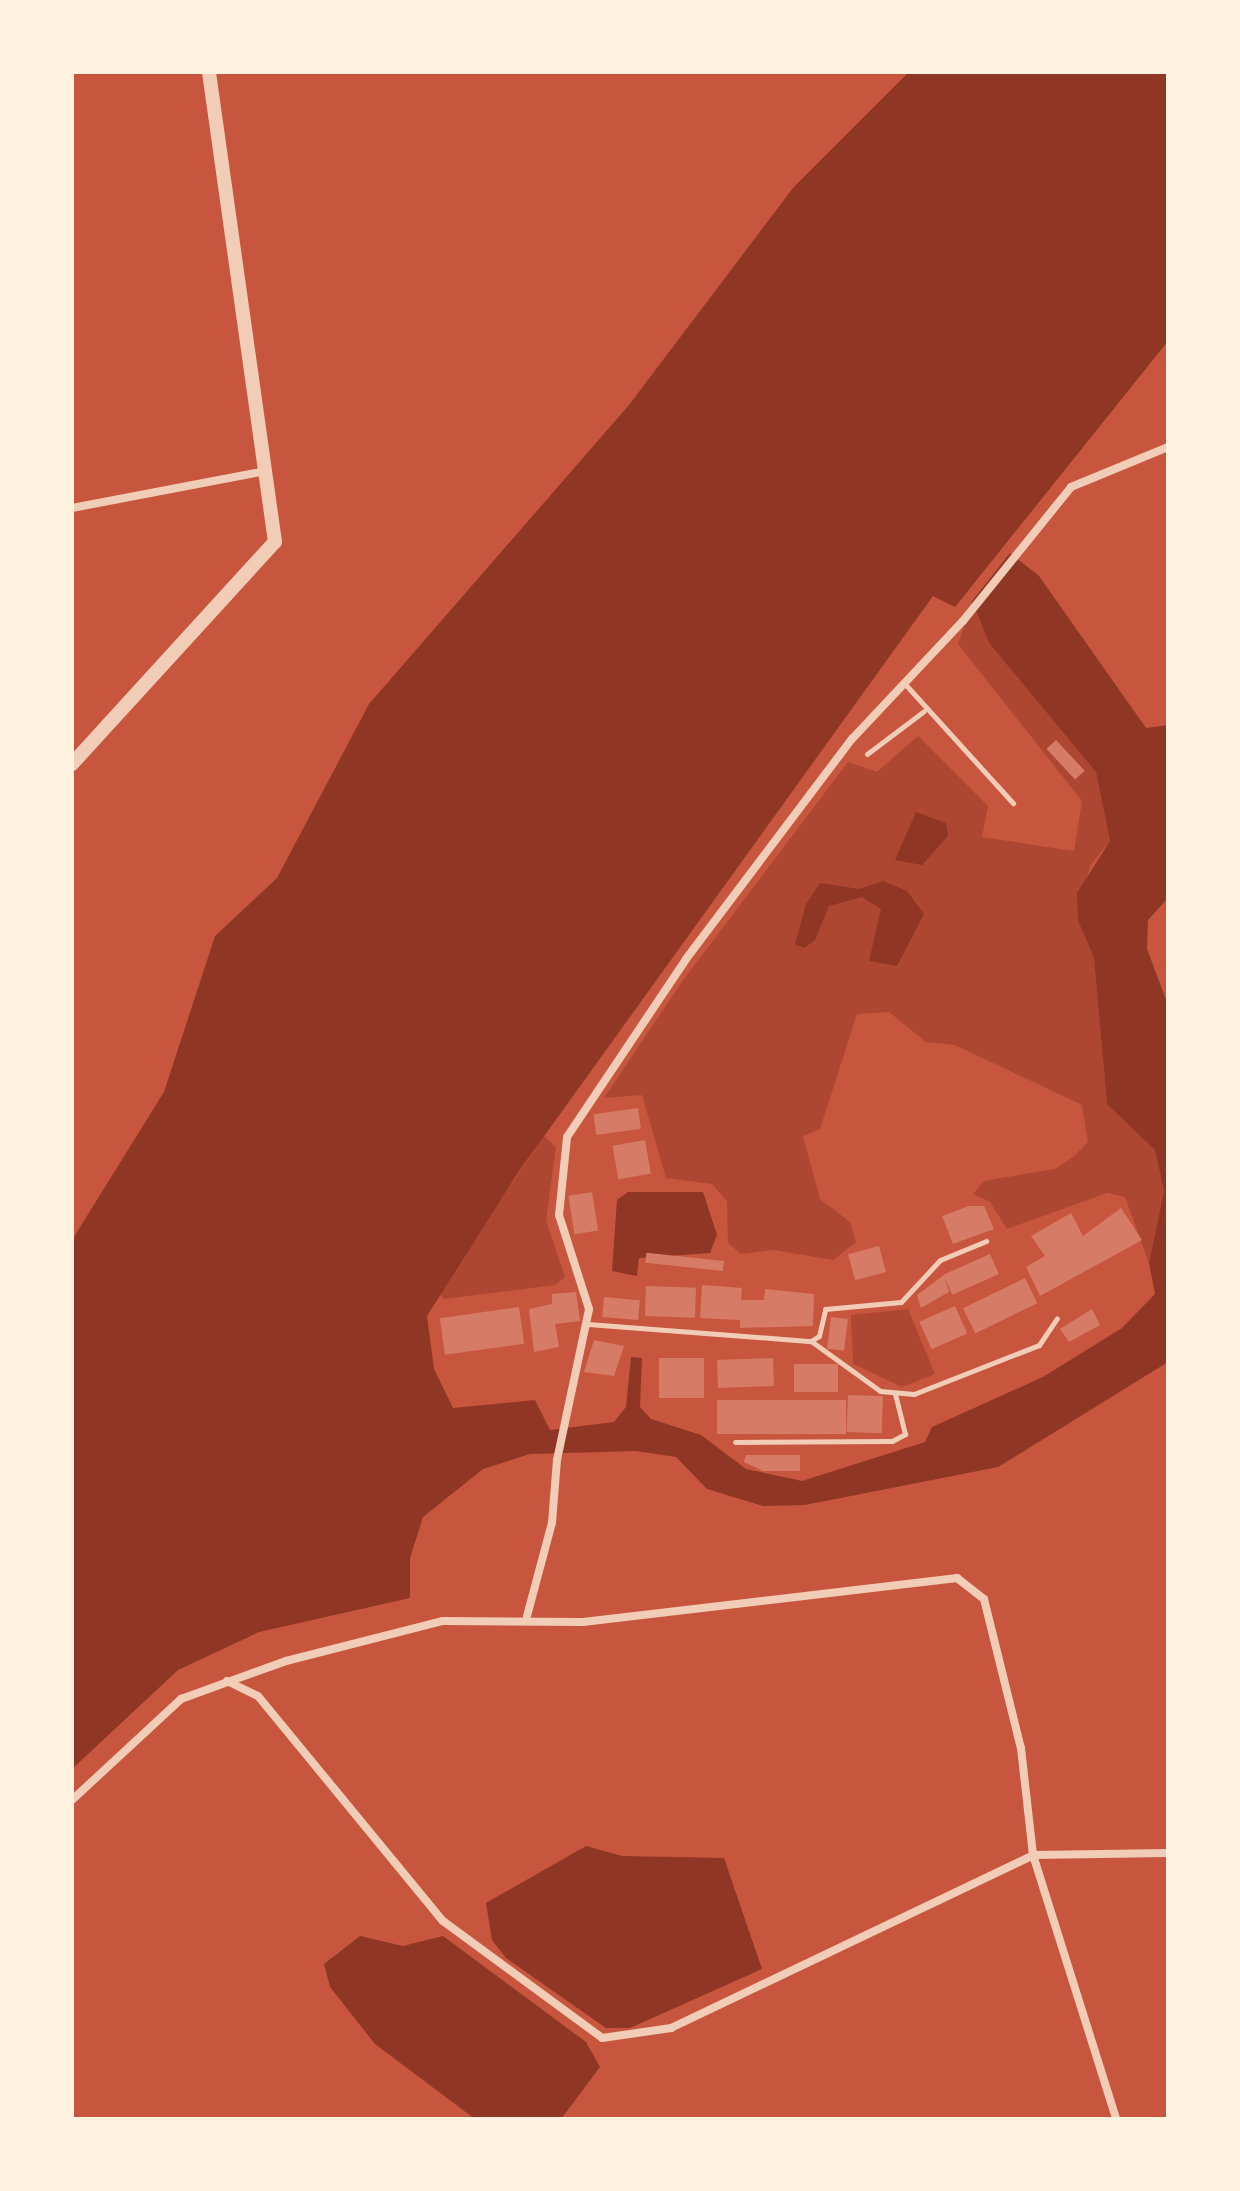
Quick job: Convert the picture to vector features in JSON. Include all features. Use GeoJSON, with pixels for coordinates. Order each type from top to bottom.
{"type":"FeatureCollection","features":[{"type":"Feature","properties":{"kind":"street"},"geometry":{"type":"LineString","coordinates":[[72,764],[275,542],[209,72]]}},
{"type":"Feature","properties":{"kind":"street"},"geometry":{"type":"LineString","coordinates":[[527,1616],[552,1523],[564,1418],[588,1324],[588,1293],[559,1215],[567,1137],[686,959],[852,739],[904,683],[1071,487],[1168,447]]}},
{"type":"Feature","properties":{"kind":"street"},"geometry":{"type":"LineString","coordinates":[[72,508],[266,471]]}},
{"type":"Feature","properties":{"kind":"street"},"geometry":{"type":"LineString","coordinates":[[72,1800],[181,1699],[226,1681],[443,1621],[527,1616],[583,1622],[957,1578],[973,1584],[984,1599],[1021,1748],[1033,1855],[1116,2119]]}},
{"type":"Feature","properties":{"kind":"street"},"geometry":{"type":"LineString","coordinates":[[226,1681],[258,1696],[443,1921],[602,2038],[671,2028],[1033,1855],[1168,1853]]}},
{"type":"Feature","properties":{"kind":"lane"},"geometry":{"type":"LineString","coordinates":[[904,683],[924,711],[1013,803]]}},
{"type":"Feature","properties":{"kind":"lane"},"geometry":{"type":"LineString","coordinates":[[867,754],[924,711]]}},
{"type":"Feature","properties":{"kind":"lane"},"geometry":{"type":"LineString","coordinates":[[811,1341],[819,1336],[825,1309],[873,1310],[901,1302],[940,1260],[986,1241]]}},
{"type":"Feature","properties":{"kind":"lane"},"geometry":{"type":"LineString","coordinates":[[588,1324],[811,1341],[861,1380],[895,1394],[914,1394],[1039,1345],[1057,1318]]}},
{"type":"Feature","properties":{"kind":"lane"},"geometry":{"type":"LineString","coordinates":[[735,1442],[892,1441],[905,1434],[895,1394]]}},
{"type":"Feature","properties":{"kind":"shaded area"},"geometry":{"type":"Polygon","coordinates":[[[909,72],[1168,72],[1168,341],[955,607],[933,596],[519,1171],[427,1316],[434,1369],[453,1408],[535,1400],[550,1430],[614,1422],[626,1407],[631,1357],[642,1358],[640,1407],[651,1419],[701,1435],[746,1469],[802,1481],[925,1442],[932,1427],[1043,1377],[1122,1328],[1155,1294],[1149,1263],[1164,1191],[1155,1150],[1107,1104],[1094,958],[1078,921],[1077,893],[1110,841],[1096,772],[989,643],[972,601],[1010,553],[1039,576],[1146,728],[1168,725],[1168,898],[1148,920],[1147,949],[1168,1005],[1168,1362],[998,1467],[805,1505],[763,1506],[707,1489],[676,1457],[636,1451],[530,1454],[483,1469],[423,1517],[410,1558],[410,1598],[259,1632],[178,1670],[72,1769],[72,1240],[164,1092],[215,936],[277,878],[369,704],[629,405],[793,188],[909,72]]]}},
{"type":"Feature","properties":{"kind":"shaded area"},"geometry":{"type":"Polygon","coordinates":[[[972,601],[989,643],[1096,772],[1110,841],[1090,866],[1078,921],[1094,958],[1107,1103],[1155,1150],[1164,1191],[1149,1263],[1125,1197],[1107,1193],[1007,1229],[990,1202],[973,1194],[984,1181],[1055,1169],[1073,1157],[1088,1142],[1082,1105],[955,1045],[926,1042],[889,1012],[857,1014],[820,1129],[803,1136],[820,1199],[850,1222],[856,1242],[833,1260],[774,1250],[741,1254],[728,1243],[727,1201],[712,1184],[666,1178],[642,1095],[604,1098],[684,979],[848,762],[877,772],[918,736],[988,806],[982,837],[1074,851],[1082,801],[958,644],[972,601]]]}},
{"type":"Feature","properties":{"kind":"shaded area"},"geometry":{"type":"Polygon","coordinates":[[[916,812],[946,823],[948,836],[922,865],[895,860],[916,812]]]}},
{"type":"Feature","properties":{"kind":"shaded area"},"geometry":{"type":"Polygon","coordinates":[[[883,881],[907,891],[924,914],[897,966],[869,961],[881,909],[862,897],[829,906],[815,940],[804,948],[795,944],[806,904],[820,883],[859,889],[883,881]]]}},
{"type":"Feature","properties":{"kind":"shaded area"},"geometry":{"type":"Polygon","coordinates":[[[544,1136],[556,1147],[546,1220],[565,1277],[555,1285],[444,1299],[438,1292],[544,1136]]]}},
{"type":"Feature","properties":{"kind":"shaded area"},"geometry":{"type":"Polygon","coordinates":[[[628,1192],[703,1192],[717,1235],[710,1253],[639,1258],[637,1276],[612,1271],[617,1200],[628,1192]]]}},
{"type":"Feature","properties":{"kind":"shaded area"},"geometry":{"type":"Polygon","coordinates":[[[908,1309],[935,1374],[902,1387],[853,1364],[851,1315],[908,1309]]]}},
{"type":"Feature","properties":{"kind":"shaded area"},"geometry":{"type":"Polygon","coordinates":[[[586,1846],[622,1856],[724,1858],[762,1969],[630,2028],[606,2028],[506,1958],[492,1940],[486,1903],[586,1846]]]}},
{"type":"Feature","properties":{"kind":"shaded area"},"geometry":{"type":"Polygon","coordinates":[[[360,1936],[403,1946],[443,1936],[586,2042],[600,2067],[561,2119],[475,2119],[375,2044],[330,1987],[324,1964],[360,1936]]]}},
{"type":"Feature","properties":{"kind":"building"},"geometry":{"type":"Polygon","coordinates":[[[1056,740],[1085,771],[1075,780],[1046,749],[1056,740]]]}},
{"type":"Feature","properties":{"kind":"building"},"geometry":{"type":"Polygon","coordinates":[[[638,1108],[641,1129],[596,1135],[593,1114],[638,1108]]]}},
{"type":"Feature","properties":{"kind":"building"},"geometry":{"type":"Polygon","coordinates":[[[645,1140],[651,1173],[618,1179],[613,1146],[645,1140]]]}},
{"type":"Feature","properties":{"kind":"building"},"geometry":{"type":"Polygon","coordinates":[[[592,1192],[598,1231],[574,1234],[568,1196],[592,1192]]]}},
{"type":"Feature","properties":{"kind":"building"},"geometry":{"type":"Polygon","coordinates":[[[969,1206],[984,1206],[994,1229],[953,1244],[942,1216],[969,1206]]]}},
{"type":"Feature","properties":{"kind":"building"},"geometry":{"type":"Polygon","coordinates":[[[1121,1208],[1142,1240],[1040,1296],[1026,1267],[1045,1256],[1031,1236],[1071,1213],[1083,1236],[1121,1208]]]}},
{"type":"Feature","properties":{"kind":"building"},"geometry":{"type":"Polygon","coordinates":[[[879,1246],[886,1272],[855,1280],[848,1254],[879,1246]]]}},
{"type":"Feature","properties":{"kind":"building"},"geometry":{"type":"Polygon","coordinates":[[[646,1253],[724,1261],[723,1271],[645,1263],[646,1253]]]}},
{"type":"Feature","properties":{"kind":"building"},"geometry":{"type":"Polygon","coordinates":[[[990,1254],[999,1274],[952,1295],[943,1275],[990,1254]]]}},
{"type":"Feature","properties":{"kind":"building"},"geometry":{"type":"Polygon","coordinates":[[[944,1275],[949,1292],[921,1308],[917,1295],[944,1275]]]}},
{"type":"Feature","properties":{"kind":"building"},"geometry":{"type":"Polygon","coordinates":[[[1025,1278],[1037,1303],[975,1333],[963,1308],[1025,1278]]]}},
{"type":"Feature","properties":{"kind":"building"},"geometry":{"type":"Polygon","coordinates":[[[702,1285],[742,1288],[741,1300],[764,1300],[765,1289],[814,1294],[813,1326],[740,1328],[740,1320],[700,1318],[702,1285]]]}},
{"type":"Feature","properties":{"kind":"building"},"geometry":{"type":"Polygon","coordinates":[[[646,1286],[696,1288],[695,1318],[645,1316],[646,1286]]]}},
{"type":"Feature","properties":{"kind":"building"},"geometry":{"type":"Polygon","coordinates":[[[576,1292],[580,1321],[555,1324],[559,1347],[534,1352],[529,1309],[552,1304],[552,1294],[576,1292]]]}},
{"type":"Feature","properties":{"kind":"building"},"geometry":{"type":"Polygon","coordinates":[[[604,1297],[640,1300],[638,1320],[602,1317],[604,1297]]]}},
{"type":"Feature","properties":{"kind":"building"},"geometry":{"type":"Polygon","coordinates":[[[955,1306],[967,1333],[932,1349],[919,1322],[955,1306]]]}},
{"type":"Feature","properties":{"kind":"building"},"geometry":{"type":"Polygon","coordinates":[[[519,1307],[524,1344],[445,1355],[440,1318],[519,1307]]]}},
{"type":"Feature","properties":{"kind":"building"},"geometry":{"type":"Polygon","coordinates":[[[1092,1309],[1100,1325],[1069,1342],[1060,1329],[1092,1309]]]}},
{"type":"Feature","properties":{"kind":"building"},"geometry":{"type":"Polygon","coordinates":[[[831,1317],[848,1319],[844,1351],[827,1349],[831,1317]]]}},
{"type":"Feature","properties":{"kind":"building"},"geometry":{"type":"Polygon","coordinates":[[[594,1340],[624,1346],[614,1376],[584,1372],[594,1340]]]}},
{"type":"Feature","properties":{"kind":"building"},"geometry":{"type":"Polygon","coordinates":[[[659,1358],[704,1358],[704,1398],[659,1398],[659,1358]]]}},
{"type":"Feature","properties":{"kind":"building"},"geometry":{"type":"Polygon","coordinates":[[[773,1358],[774,1386],[718,1388],[717,1360],[773,1358]]]}},
{"type":"Feature","properties":{"kind":"building"},"geometry":{"type":"Polygon","coordinates":[[[794,1364],[838,1364],[838,1392],[794,1392],[794,1364]]]}},
{"type":"Feature","properties":{"kind":"building"},"geometry":{"type":"Polygon","coordinates":[[[848,1395],[883,1396],[882,1433],[847,1432],[848,1395]]]}},
{"type":"Feature","properties":{"kind":"building"},"geometry":{"type":"Polygon","coordinates":[[[717,1400],[846,1400],[846,1434],[717,1434],[717,1400]]]}},
{"type":"Feature","properties":{"kind":"building"},"geometry":{"type":"Polygon","coordinates":[[[746,1455],[800,1455],[800,1471],[763,1471],[744,1462],[746,1455]]]}}]}
